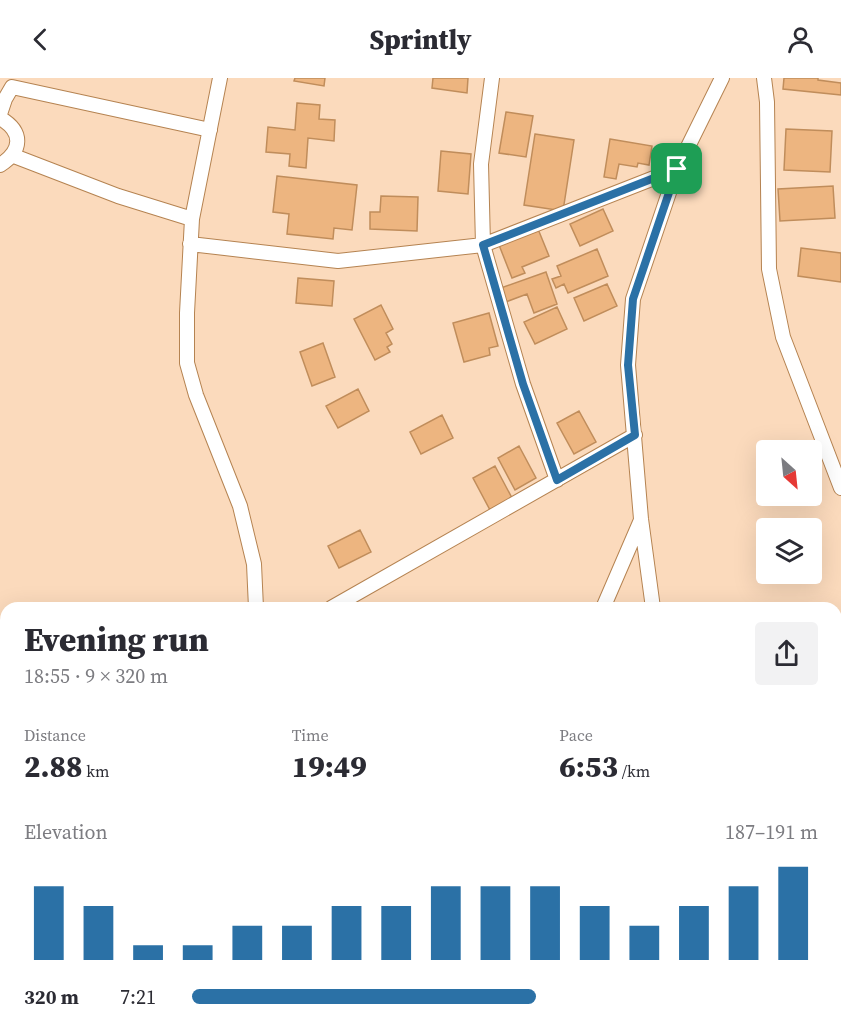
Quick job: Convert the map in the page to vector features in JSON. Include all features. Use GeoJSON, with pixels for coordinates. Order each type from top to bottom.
{"type":"FeatureCollection","features":[{"type":"Feature","properties":{"kind":"street"},"geometry":{"type":"LineString","coordinates":[[220,78],[192,219],[187,363],[196,395],[240,506],[254,564],[256,602]]}},
{"type":"Feature","properties":{"kind":"street"},"geometry":{"type":"LineString","coordinates":[[492,78],[481,164],[483,245],[523,384],[557,480]]}},
{"type":"Feature","properties":{"kind":"street"},"geometry":{"type":"LineString","coordinates":[[652,602],[641,519],[628,365],[633,299],[677,169],[722,78]]}},
{"type":"Feature","properties":{"kind":"street"},"geometry":{"type":"LineString","coordinates":[[764,78],[767,102],[771,280],[783,337],[841,488]]}},
{"type":"Feature","properties":{"kind":"street"},"geometry":{"type":"LineString","coordinates":[[0,165],[14,156],[17,145],[16,133],[0,116],[6,85],[210,130]]}},
{"type":"Feature","properties":{"kind":"street"},"geometry":{"type":"LineString","coordinates":[[14,156],[118,196],[192,219]]}},
{"type":"Feature","properties":{"kind":"street"},"geometry":{"type":"LineString","coordinates":[[190,244],[338,261],[483,245],[677,169]]}},
{"type":"Feature","properties":{"kind":"street"},"geometry":{"type":"LineString","coordinates":[[342,602],[635,435]]}},
{"type":"Feature","properties":{"kind":"street"},"geometry":{"type":"LineString","coordinates":[[606,602],[641,519]]}},
{"type":"Feature","properties":{"kind":"building"},"geometry":{"type":"Polygon","coordinates":[[[295,78],[325,78],[324,86],[294,81],[295,78]]]}},
{"type":"Feature","properties":{"kind":"building"},"geometry":{"type":"Polygon","coordinates":[[[433,78],[468,78],[467,93],[432,88],[433,78]]]}},
{"type":"Feature","properties":{"kind":"building"},"geometry":{"type":"Polygon","coordinates":[[[784,78],[818,78],[818,80],[841,83],[841,95],[783,89],[784,78]]]}},
{"type":"Feature","properties":{"kind":"building"},"geometry":{"type":"Polygon","coordinates":[[[297,103],[320,105],[319,119],[335,120],[334,141],[308,138],[306,168],[289,166],[290,154],[266,152],[268,127],[295,130],[297,103]]]}},
{"type":"Feature","properties":{"kind":"building"},"geometry":{"type":"Polygon","coordinates":[[[506,112],[533,116],[526,157],[499,153],[506,112]]]}},
{"type":"Feature","properties":{"kind":"building"},"geometry":{"type":"Polygon","coordinates":[[[786,129],[832,131],[830,172],[784,170],[786,129]]]}},
{"type":"Feature","properties":{"kind":"building"},"geometry":{"type":"Polygon","coordinates":[[[535,134],[574,140],[563,211],[524,205],[535,134]]]}},
{"type":"Feature","properties":{"kind":"building"},"geometry":{"type":"Polygon","coordinates":[[[610,139],[652,146],[649,165],[638,163],[637,167],[619,164],[616,179],[604,177],[610,139]]]}},
{"type":"Feature","properties":{"kind":"building"},"geometry":{"type":"Polygon","coordinates":[[[441,151],[471,154],[468,194],[438,191],[441,151]]]}},
{"type":"Feature","properties":{"kind":"building"},"geometry":{"type":"Polygon","coordinates":[[[277,176],[357,185],[352,230],[334,228],[333,239],[287,234],[289,214],[273,212],[277,176]]]}},
{"type":"Feature","properties":{"kind":"building"},"geometry":{"type":"Polygon","coordinates":[[[833,186],[835,218],[780,221],[778,189],[833,186]]]}},
{"type":"Feature","properties":{"kind":"building"},"geometry":{"type":"Polygon","coordinates":[[[381,196],[418,197],[417,231],[370,229],[370,212],[380,212],[381,196]]]}},
{"type":"Feature","properties":{"kind":"building"},"geometry":{"type":"Polygon","coordinates":[[[603,209],[613,231],[580,246],[570,224],[603,209]]]}},
{"type":"Feature","properties":{"kind":"building"},"geometry":{"type":"Polygon","coordinates":[[[538,229],[549,256],[522,267],[525,273],[512,278],[499,245],[538,229]]]}},
{"type":"Feature","properties":{"kind":"building"},"geometry":{"type":"Polygon","coordinates":[[[801,248],[841,253],[841,282],[798,276],[801,248]]]}},
{"type":"Feature","properties":{"kind":"building"},"geometry":{"type":"Polygon","coordinates":[[[597,249],[608,276],[568,293],[564,284],[556,288],[552,279],[561,276],[557,266],[597,249]]]}},
{"type":"Feature","properties":{"kind":"building"},"geometry":{"type":"Polygon","coordinates":[[[546,272],[557,304],[534,313],[527,294],[503,303],[498,289],[546,272]]]}},
{"type":"Feature","properties":{"kind":"building"},"geometry":{"type":"Polygon","coordinates":[[[298,278],[334,281],[332,306],[296,303],[298,278]]]}},
{"type":"Feature","properties":{"kind":"building"},"geometry":{"type":"Polygon","coordinates":[[[607,284],[617,306],[584,321],[574,298],[607,284]]]}},
{"type":"Feature","properties":{"kind":"building"},"geometry":{"type":"Polygon","coordinates":[[[381,305],[393,329],[386,333],[392,344],[387,347],[390,352],[375,360],[354,319],[381,305]]]}},
{"type":"Feature","properties":{"kind":"building"},"geometry":{"type":"Polygon","coordinates":[[[557,307],[567,329],[535,344],[524,322],[557,307]]]}},
{"type":"Feature","properties":{"kind":"building"},"geometry":{"type":"Polygon","coordinates":[[[489,313],[498,346],[489,348],[490,355],[464,362],[453,323],[489,313]]]}},
{"type":"Feature","properties":{"kind":"building"},"geometry":{"type":"Polygon","coordinates":[[[323,343],[335,377],[312,386],[300,352],[323,343]]]}},
{"type":"Feature","properties":{"kind":"building"},"geometry":{"type":"Polygon","coordinates":[[[358,389],[369,411],[338,428],[326,406],[358,389]]]}},
{"type":"Feature","properties":{"kind":"building"},"geometry":{"type":"Polygon","coordinates":[[[579,411],[596,442],[574,454],[557,423],[579,411]]]}},
{"type":"Feature","properties":{"kind":"building"},"geometry":{"type":"Polygon","coordinates":[[[442,415],[453,438],[421,454],[410,432],[442,415]]]}},
{"type":"Feature","properties":{"kind":"building"},"geometry":{"type":"Polygon","coordinates":[[[519,446],[536,478],[515,490],[498,458],[519,446]]]}},
{"type":"Feature","properties":{"kind":"building"},"geometry":{"type":"Polygon","coordinates":[[[495,466],[512,498],[490,510],[473,478],[495,466]]]}},
{"type":"Feature","properties":{"kind":"building"},"geometry":{"type":"Polygon","coordinates":[[[360,530],[371,552],[339,568],[328,546],[360,530]]]}},
{"type":"Feature","properties":{"kind":"route"},"geometry":{"type":"LineString","coordinates":[[677,169],[633,299],[628,365],[635,435],[557,480],[523,384],[483,245],[677,169]]}}]}
